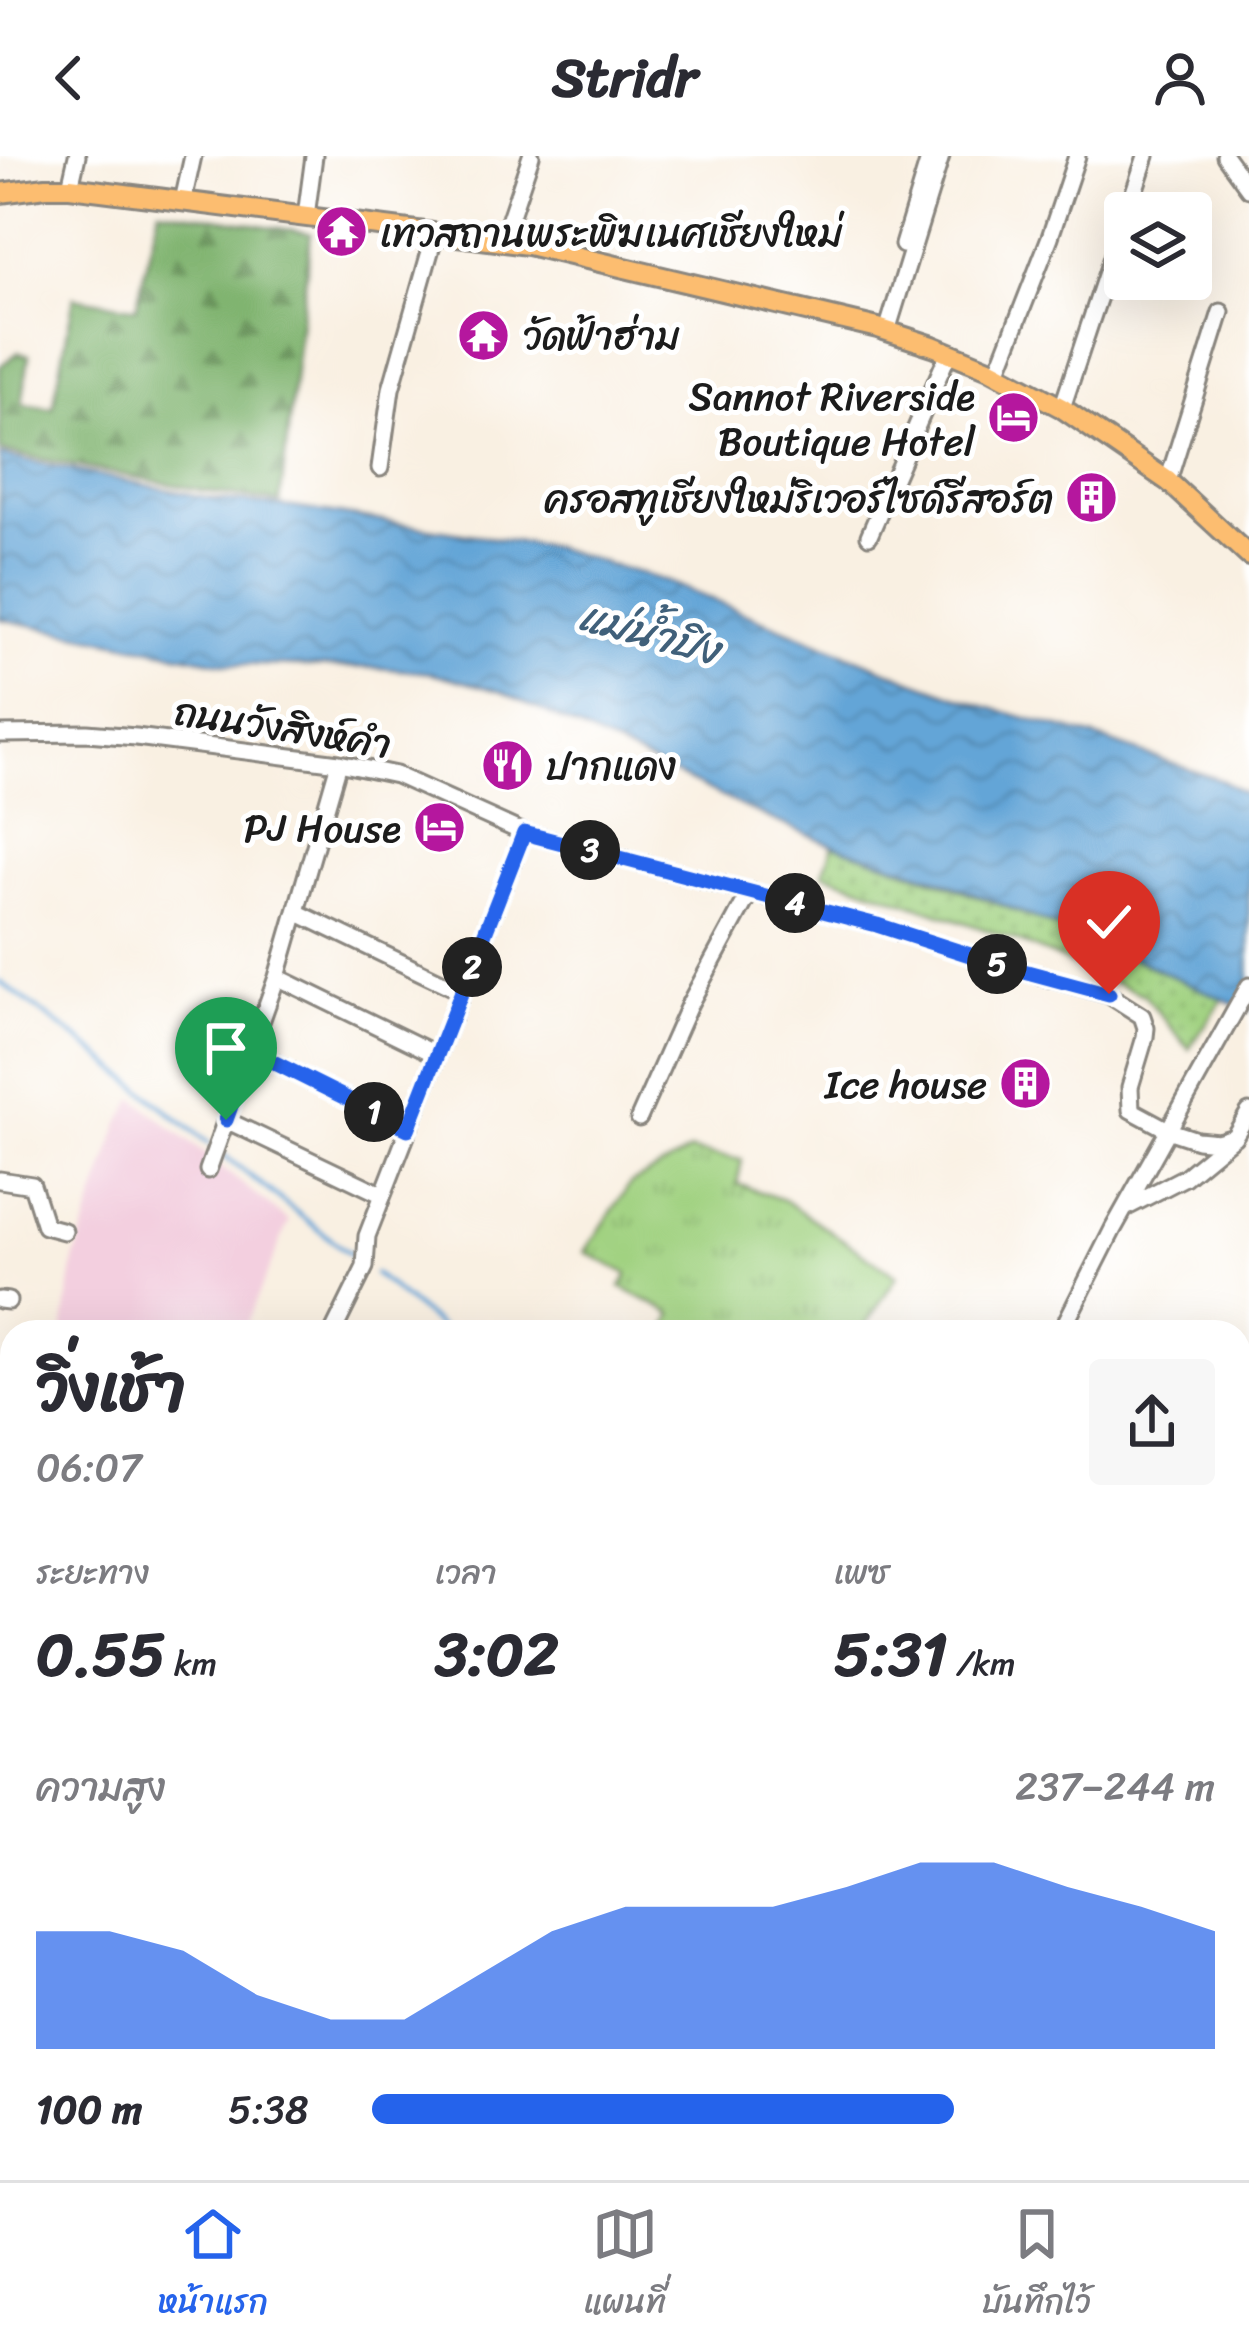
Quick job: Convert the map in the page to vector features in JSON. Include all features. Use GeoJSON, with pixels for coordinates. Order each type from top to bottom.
{"type":"FeatureCollection","features":[{"type":"Feature","properties":{"kind":"main road"},"geometry":{"type":"LineString","coordinates":[[0,193],[70,187],[502,242],[882,330],[949,352],[1062,408],[1168,481],[1249,556]]}},
{"type":"Feature","properties":{"kind":"street"},"geometry":{"type":"LineString","coordinates":[[70,187],[77,156]]}},
{"type":"Feature","properties":{"kind":"street"},"geometry":{"type":"LineString","coordinates":[[183,201],[193,156]]}},
{"type":"Feature","properties":{"kind":"street"},"geometry":{"type":"LineString","coordinates":[[306,216],[314,156]]}},
{"type":"Feature","properties":{"kind":"street"},"geometry":{"type":"LineString","coordinates":[[502,242],[531,156]]}},
{"type":"Feature","properties":{"kind":"street"},"geometry":{"type":"LineString","coordinates":[[882,330],[929,156]]}},
{"type":"Feature","properties":{"kind":"street"},"geometry":{"type":"LineString","coordinates":[[882,330],[941,156]]}},
{"type":"Feature","properties":{"kind":"street"},"geometry":{"type":"LineString","coordinates":[[997,373],[1077,156]]}},
{"type":"Feature","properties":{"kind":"street"},"geometry":{"type":"LineString","coordinates":[[1134,192],[1145,156]]}},
{"type":"Feature","properties":{"kind":"street"},"geometry":{"type":"LineString","coordinates":[[1227,157],[1249,189]]}},
{"type":"Feature","properties":{"kind":"street"},"geometry":{"type":"LineString","coordinates":[[380,468],[391,389],[435,234]]}},
{"type":"Feature","properties":{"kind":"street"},"geometry":{"type":"LineString","coordinates":[[1062,408],[1104,282]]}},
{"type":"Feature","properties":{"kind":"street"},"geometry":{"type":"LineString","coordinates":[[1168,481],[1220,312]]}},
{"type":"Feature","properties":{"kind":"street"},"geometry":{"type":"LineString","coordinates":[[869,536],[949,352]]}},
{"type":"Feature","properties":{"kind":"street","name":"ถนนวังสิงห์คำ"},"geometry":{"type":"LineString","coordinates":[[0,734],[136,737],[339,763],[396,776],[524,833],[877,925],[1109,994],[1142,1016],[1146,1028],[1130,1087],[1131,1110],[1170,1131]]}},
{"type":"Feature","properties":{"kind":"street"},"geometry":{"type":"LineString","coordinates":[[208,1170],[277,977],[339,763]]}},
{"type":"Feature","properties":{"kind":"street"},"geometry":{"type":"LineString","coordinates":[[339,1320],[365,1267],[368,1236],[383,1195],[524,833]]}},
{"type":"Feature","properties":{"kind":"street"},"geometry":{"type":"LineString","coordinates":[[639,1118],[690,1004],[750,892]]}},
{"type":"Feature","properties":{"kind":"street"},"geometry":{"type":"LineString","coordinates":[[296,912],[462,992]]}},
{"type":"Feature","properties":{"kind":"street"},"geometry":{"type":"LineString","coordinates":[[277,977],[437,1054]]}},
{"type":"Feature","properties":{"kind":"street"},"geometry":{"type":"LineString","coordinates":[[1066,1320],[1249,986]]}},
{"type":"Feature","properties":{"kind":"street"},"geometry":{"type":"LineString","coordinates":[[251,1051],[408,1129]]}},
{"type":"Feature","properties":{"kind":"street"},"geometry":{"type":"LineString","coordinates":[[1126,1208],[1185,1178],[1234,1137],[1249,1112]]}},
{"type":"Feature","properties":{"kind":"street"},"geometry":{"type":"LineString","coordinates":[[226,1120],[383,1195]]}},
{"type":"Feature","properties":{"kind":"street"},"geometry":{"type":"LineString","coordinates":[[1170,1131],[1208,1142],[1234,1137]]}},
{"type":"Feature","properties":{"kind":"street"},"geometry":{"type":"LineString","coordinates":[[0,1180],[32,1185],[45,1226],[64,1232]]}},
{"type":"Feature","properties":{"kind":"shaded area"},"geometry":{"type":"Polygon","coordinates":[[[134,1098],[289,1221],[248,1320],[65,1320],[74,1260],[120,1122],[134,1098]]]}},
{"type":"Feature","properties":{"kind":"green space"},"geometry":{"type":"Polygon","coordinates":[[[159,209],[311,233],[280,502],[0,451],[0,366],[19,352],[29,355],[22,404],[53,408],[74,297],[136,308],[159,209]]]}},
{"type":"Feature","properties":{"kind":"green space"},"geometry":{"type":"Polygon","coordinates":[[[833,845],[1030,916],[1223,999],[1189,1049],[1144,995],[1018,941],[823,873],[833,845]]]}},
{"type":"Feature","properties":{"kind":"green space"},"geometry":{"type":"Polygon","coordinates":[[[690,1151],[742,1160],[737,1184],[784,1200],[897,1276],[869,1320],[670,1320],[673,1314],[621,1287],[628,1274],[585,1252],[630,1184],[690,1151]]]}},
{"type":"Feature","properties":{"kind":"water","name":"แม่น้ำปิง"},"geometry":{"type":"Polygon","coordinates":[[[0,455],[214,499],[552,547],[665,581],[987,707],[1095,737],[1223,781],[1249,796],[1249,1011],[1113,949],[754,812],[502,692],[432,673],[228,664],[0,619],[0,455]]]}},
{"type":"Feature","properties":{"kind":"waterway"},"geometry":{"type":"LineString","coordinates":[[0,982],[209,1144]]}},
{"type":"Feature","properties":{"kind":"waterway"},"geometry":{"type":"LineString","coordinates":[[222,1154],[355,1258]]}},
{"type":"Feature","properties":{"kind":"waterway"},"geometry":{"type":"LineString","coordinates":[[375,1274],[431,1320]]}},
{"type":"Feature","properties":{"kind":"place","name":"เทวสถานพระพิฆเนศเชียงใหม่"},"geometry":{"type":"Point","coordinates":[341,232]}},
{"type":"Feature","properties":{"kind":"place","name":"วัดฟ้าฮ่าม"},"geometry":{"type":"Point","coordinates":[484,335]}},
{"type":"Feature","properties":{"kind":"place","name":"Sannot Riverside Boutique Hotel"},"geometry":{"type":"Point","coordinates":[1014,418]}},
{"type":"Feature","properties":{"kind":"place","name":"ครอสทูเชียงใหม่ริเวอร์ไซด์รีสอร์ต"},"geometry":{"type":"Point","coordinates":[1092,498]}},
{"type":"Feature","properties":{"kind":"place","name":"ปากแดง"},"geometry":{"type":"Point","coordinates":[507,765]}},
{"type":"Feature","properties":{"kind":"place","name":"PJ House"},"geometry":{"type":"Point","coordinates":[440,828]}},
{"type":"Feature","properties":{"kind":"place","name":"Ice house"},"geometry":{"type":"Point","coordinates":[1026,1084]}},
{"type":"Feature","properties":{"kind":"route"},"geometry":{"type":"LineString","coordinates":[[226,1120],[251,1051],[408,1129],[524,833],[877,925],[1109,994]]}}]}
